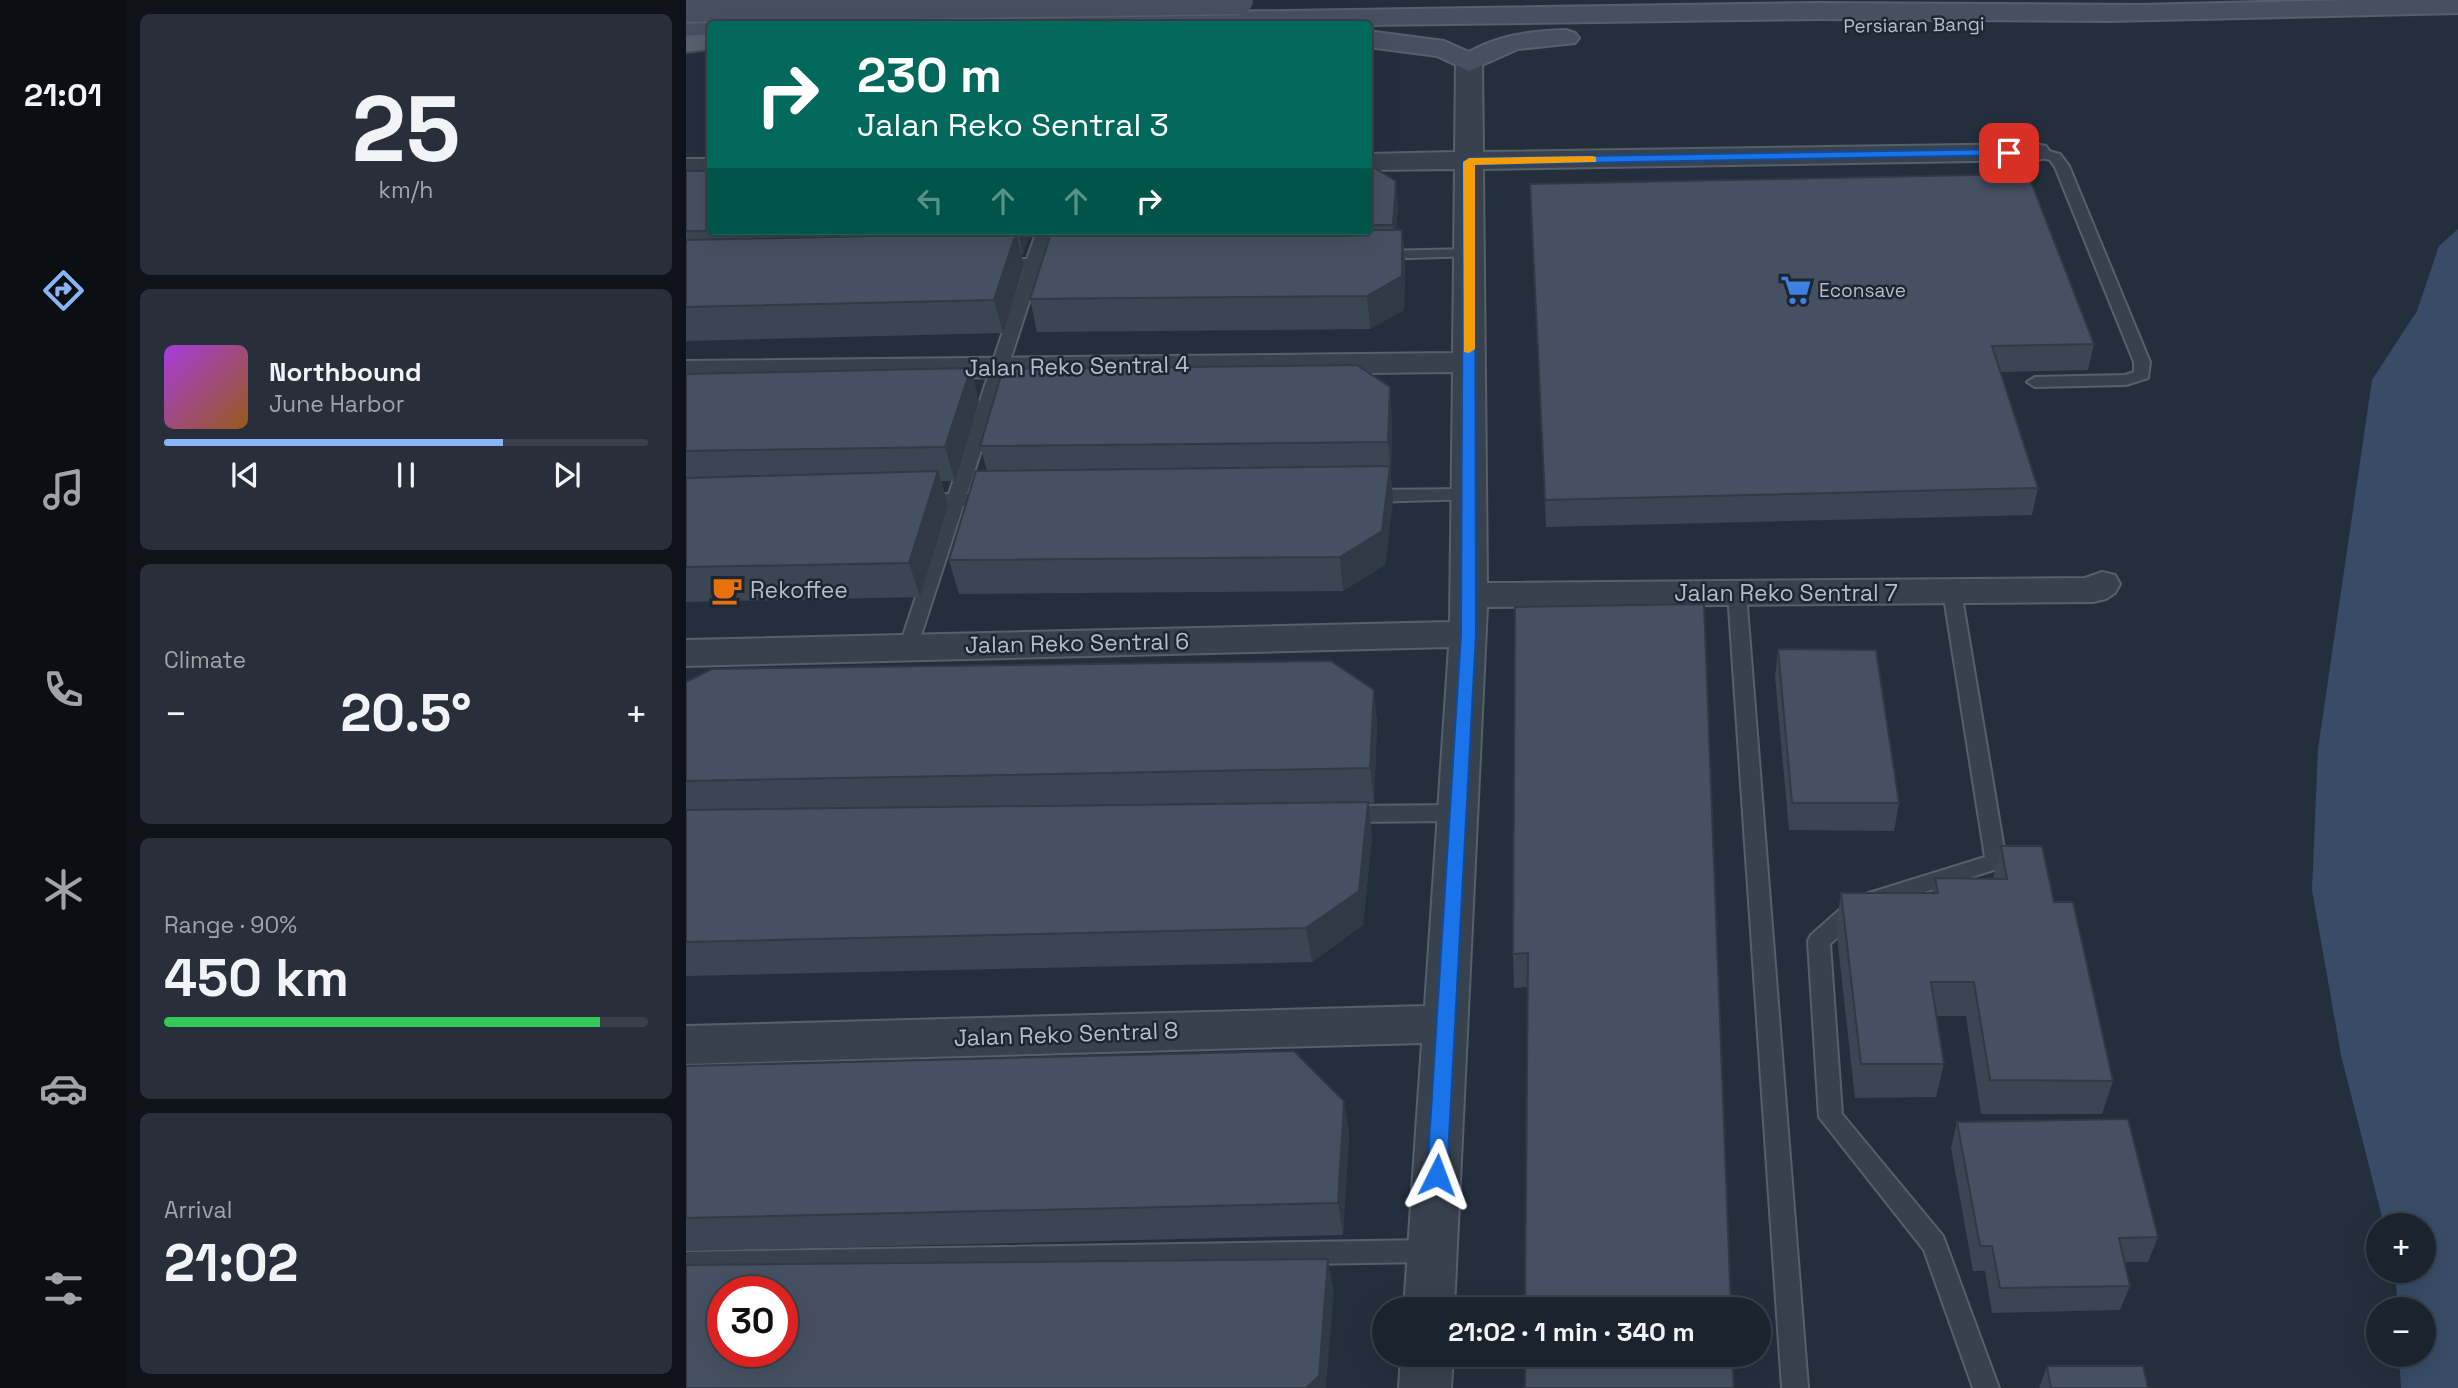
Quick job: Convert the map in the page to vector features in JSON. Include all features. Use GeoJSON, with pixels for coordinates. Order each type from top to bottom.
{"type":"FeatureCollection","features":[{"type":"Feature","properties":{"kind":"main road"},"geometry":{"type":"LineString","coordinates":[[700,36],[708,7],[718,0]]}},
{"type":"Feature","properties":{"kind":"main road"},"geometry":{"type":"LineString","coordinates":[[686,8],[1239,0]]}},
{"type":"Feature","properties":{"kind":"main road","name":"Persiaran Bangi"},"geometry":{"type":"LineString","coordinates":[[1372,33],[1808,19],[1976,24],[2134,11],[2458,5]]}},
{"type":"Feature","properties":{"kind":"main road"},"geometry":{"type":"LineString","coordinates":[[1372,22],[1808,19]]}},
{"type":"Feature","properties":{"kind":"main road"},"geometry":{"type":"LineString","coordinates":[[1372,40],[1444,49],[1469,63],[1497,46],[1532,38],[1728,34],[1808,19]]}},
{"type":"Feature","properties":{"kind":"street"},"geometry":{"type":"LineString","coordinates":[[1430,1297],[1469,634],[1469,63]]}},
{"type":"Feature","properties":{"kind":"street"},"geometry":{"type":"LineString","coordinates":[[1372,162],[2036,152]]}},
{"type":"Feature","properties":{"kind":"street"},"geometry":{"type":"LineString","coordinates":[[686,167],[707,167]]}},
{"type":"Feature","properties":{"kind":"street","name":"Jalan Reko Sentral 4"},"geometry":{"type":"LineString","coordinates":[[686,371],[1469,362]]}},
{"type":"Feature","properties":{"kind":"street","name":"Jalan Reko Sentral 7"},"geometry":{"type":"LineString","coordinates":[[1469,595],[2093,590],[2102,584]]}},
{"type":"Feature","properties":{"kind":"street","name":"Jalan Reko Sentral 6"},"geometry":{"type":"LineString","coordinates":[[686,653],[1469,634]]}},
{"type":"Feature","properties":{"kind":"street","name":"Jalan Reko Sentral 8"},"geometry":{"type":"LineString","coordinates":[[686,1045],[1446,1024]]}},
{"type":"Feature","properties":{"kind":"street"},"geometry":{"type":"LineString","coordinates":[[1425,1388],[1426,1367]]}},
{"type":"Feature","properties":{"kind":"lane"},"geometry":{"type":"LineString","coordinates":[[2035,382],[2126,380],[2142,375],[2142,362],[2062,166],[2054,157],[2036,152]]}},
{"type":"Feature","properties":{"kind":"lane"},"geometry":{"type":"LineString","coordinates":[[908,648],[1043,235]]}},
{"type":"Feature","properties":{"kind":"lane"},"geometry":{"type":"LineString","coordinates":[[1360,256],[1469,253]]}},
{"type":"Feature","properties":{"kind":"lane"},"geometry":{"type":"LineString","coordinates":[[978,265],[1088,262]]}},
{"type":"Feature","properties":{"kind":"lane"},"geometry":{"type":"LineString","coordinates":[[1358,496],[1469,495]]}},
{"type":"Feature","properties":{"kind":"lane"},"geometry":{"type":"LineString","coordinates":[[902,500],[1012,499]]}},
{"type":"Feature","properties":{"kind":"lane"},"geometry":{"type":"LineString","coordinates":[[1952,591],[1996,860],[1861,904],[1819,941],[1831,1117],[1934,1244],[1986,1388]]}},
{"type":"Feature","properties":{"kind":"lane"},"geometry":{"type":"LineString","coordinates":[[1737,593],[1795,1388]]}},
{"type":"Feature","properties":{"kind":"lane"},"geometry":{"type":"LineString","coordinates":[[1320,815],[1458,813]]}},
{"type":"Feature","properties":{"kind":"lane"},"geometry":{"type":"LineString","coordinates":[[686,1263],[1432,1251]]}},
{"type":"Feature","properties":{"kind":"water"},"geometry":{"type":"Polygon","coordinates":[[[2458,229],[2458,1388],[2401,1388],[2400,1367],[2436,1367],[2436,1297],[2397,1297],[2396,1283],[2436,1283],[2436,1213],[2381,1213],[2341,1055],[2312,890],[2318,749],[2372,380],[2417,311],[2439,246],[2458,229]]]}},
{"type":"Feature","properties":{"kind":"building"},"geometry":{"type":"Polygon","coordinates":[[[1372,166],[1396,181],[1393,225],[1372,225],[1372,166]]]}},
{"type":"Feature","properties":{"kind":"building"},"geometry":{"type":"Polygon","coordinates":[[[686,171],[707,171],[707,231],[686,231],[686,171]]]}},
{"type":"Feature","properties":{"kind":"building","name":"Econsave"},"geometry":{"type":"Polygon","coordinates":[[[2028,174],[2094,344],[1992,346],[2038,488],[1545,500],[1530,184],[2028,174]]]}},
{"type":"Feature","properties":{"kind":"building"},"geometry":{"type":"Polygon","coordinates":[[[1372,230],[1402,230],[1402,276],[1367,296],[1030,299],[1050,235],[1372,235],[1372,230]]]}},
{"type":"Feature","properties":{"kind":"building"},"geometry":{"type":"Polygon","coordinates":[[[1015,235],[994,300],[686,307],[686,240],[1015,235]]]}},
{"type":"Feature","properties":{"kind":"building"},"geometry":{"type":"Polygon","coordinates":[[[1357,365],[1390,387],[1388,442],[980,446],[1003,369],[1357,365]]]}},
{"type":"Feature","properties":{"kind":"building"},"geometry":{"type":"Polygon","coordinates":[[[971,368],[945,447],[686,451],[686,374],[971,368]]]}},
{"type":"Feature","properties":{"kind":"building"},"geometry":{"type":"Polygon","coordinates":[[[1390,466],[1382,531],[1340,557],[949,560],[976,471],[1390,466]]]}},
{"type":"Feature","properties":{"kind":"building"},"geometry":{"type":"Polygon","coordinates":[[[938,471],[909,563],[686,567],[686,478],[938,471]]]}},
{"type":"Feature","properties":{"kind":"building"},"geometry":{"type":"Polygon","coordinates":[[[1704,604],[1731,1297],[1525,1297],[1528,953],[1513,954],[1515,607],[1704,604]]]}},
{"type":"Feature","properties":{"kind":"building"},"geometry":{"type":"Polygon","coordinates":[[[1778,649],[1876,650],[1899,803],[1792,803],[1778,649]]]}},
{"type":"Feature","properties":{"kind":"building"},"geometry":{"type":"Polygon","coordinates":[[[1331,661],[1374,690],[1370,768],[686,781],[686,682],[712,669],[1331,661]]]}},
{"type":"Feature","properties":{"kind":"building"},"geometry":{"type":"Polygon","coordinates":[[[1368,802],[1359,891],[1306,928],[686,942],[686,810],[1368,802]]]}},
{"type":"Feature","properties":{"kind":"building"},"geometry":{"type":"Polygon","coordinates":[[[2001,846],[2042,846],[2054,902],[2073,902],[2113,1081],[1990,1080],[1974,982],[1931,982],[1944,1064],[1861,1064],[1841,893],[1938,893],[1935,878],[2007,879],[2001,846]]]}},
{"type":"Feature","properties":{"kind":"building"},"geometry":{"type":"Polygon","coordinates":[[[1294,1051],[1344,1101],[1338,1203],[686,1218],[686,1066],[1294,1051]]]}},
{"type":"Feature","properties":{"kind":"building"},"geometry":{"type":"Polygon","coordinates":[[[2128,1119],[2158,1237],[2119,1238],[2130,1286],[2000,1288],[1992,1246],[1980,1246],[1957,1122],[2128,1119]]]}},
{"type":"Feature","properties":{"kind":"building"},"geometry":{"type":"Polygon","coordinates":[[[1328,1259],[1319,1376],[1306,1388],[686,1388],[686,1265],[1328,1259]]]}},
{"type":"Feature","properties":{"kind":"building"},"geometry":{"type":"Polygon","coordinates":[[[2047,1366],[2143,1366],[2148,1388],[2051,1388],[2047,1366]]]}},
{"type":"Feature","properties":{"kind":"building"},"geometry":{"type":"Polygon","coordinates":[[[1525,1367],[1733,1367],[1734,1388],[1525,1388],[1525,1367]]]}},
{"type":"Feature","properties":{"kind":"slow traffic"},"geometry":{"type":"LineString","coordinates":[[1469,349],[1469,162],[1592,160]]}},
{"type":"Feature","properties":{"kind":"place","name":"Econsave"},"geometry":{"type":"Point","coordinates":[1796,290]}},
{"type":"Feature","properties":{"kind":"place","name":"Rekoffee"},"geometry":{"type":"Point","coordinates":[727,590]}},
{"type":"Feature","properties":{"kind":"route"},"geometry":{"type":"LineString","coordinates":[[1437,1175],[1469,634],[1469,162],[2009,153]]}}]}
